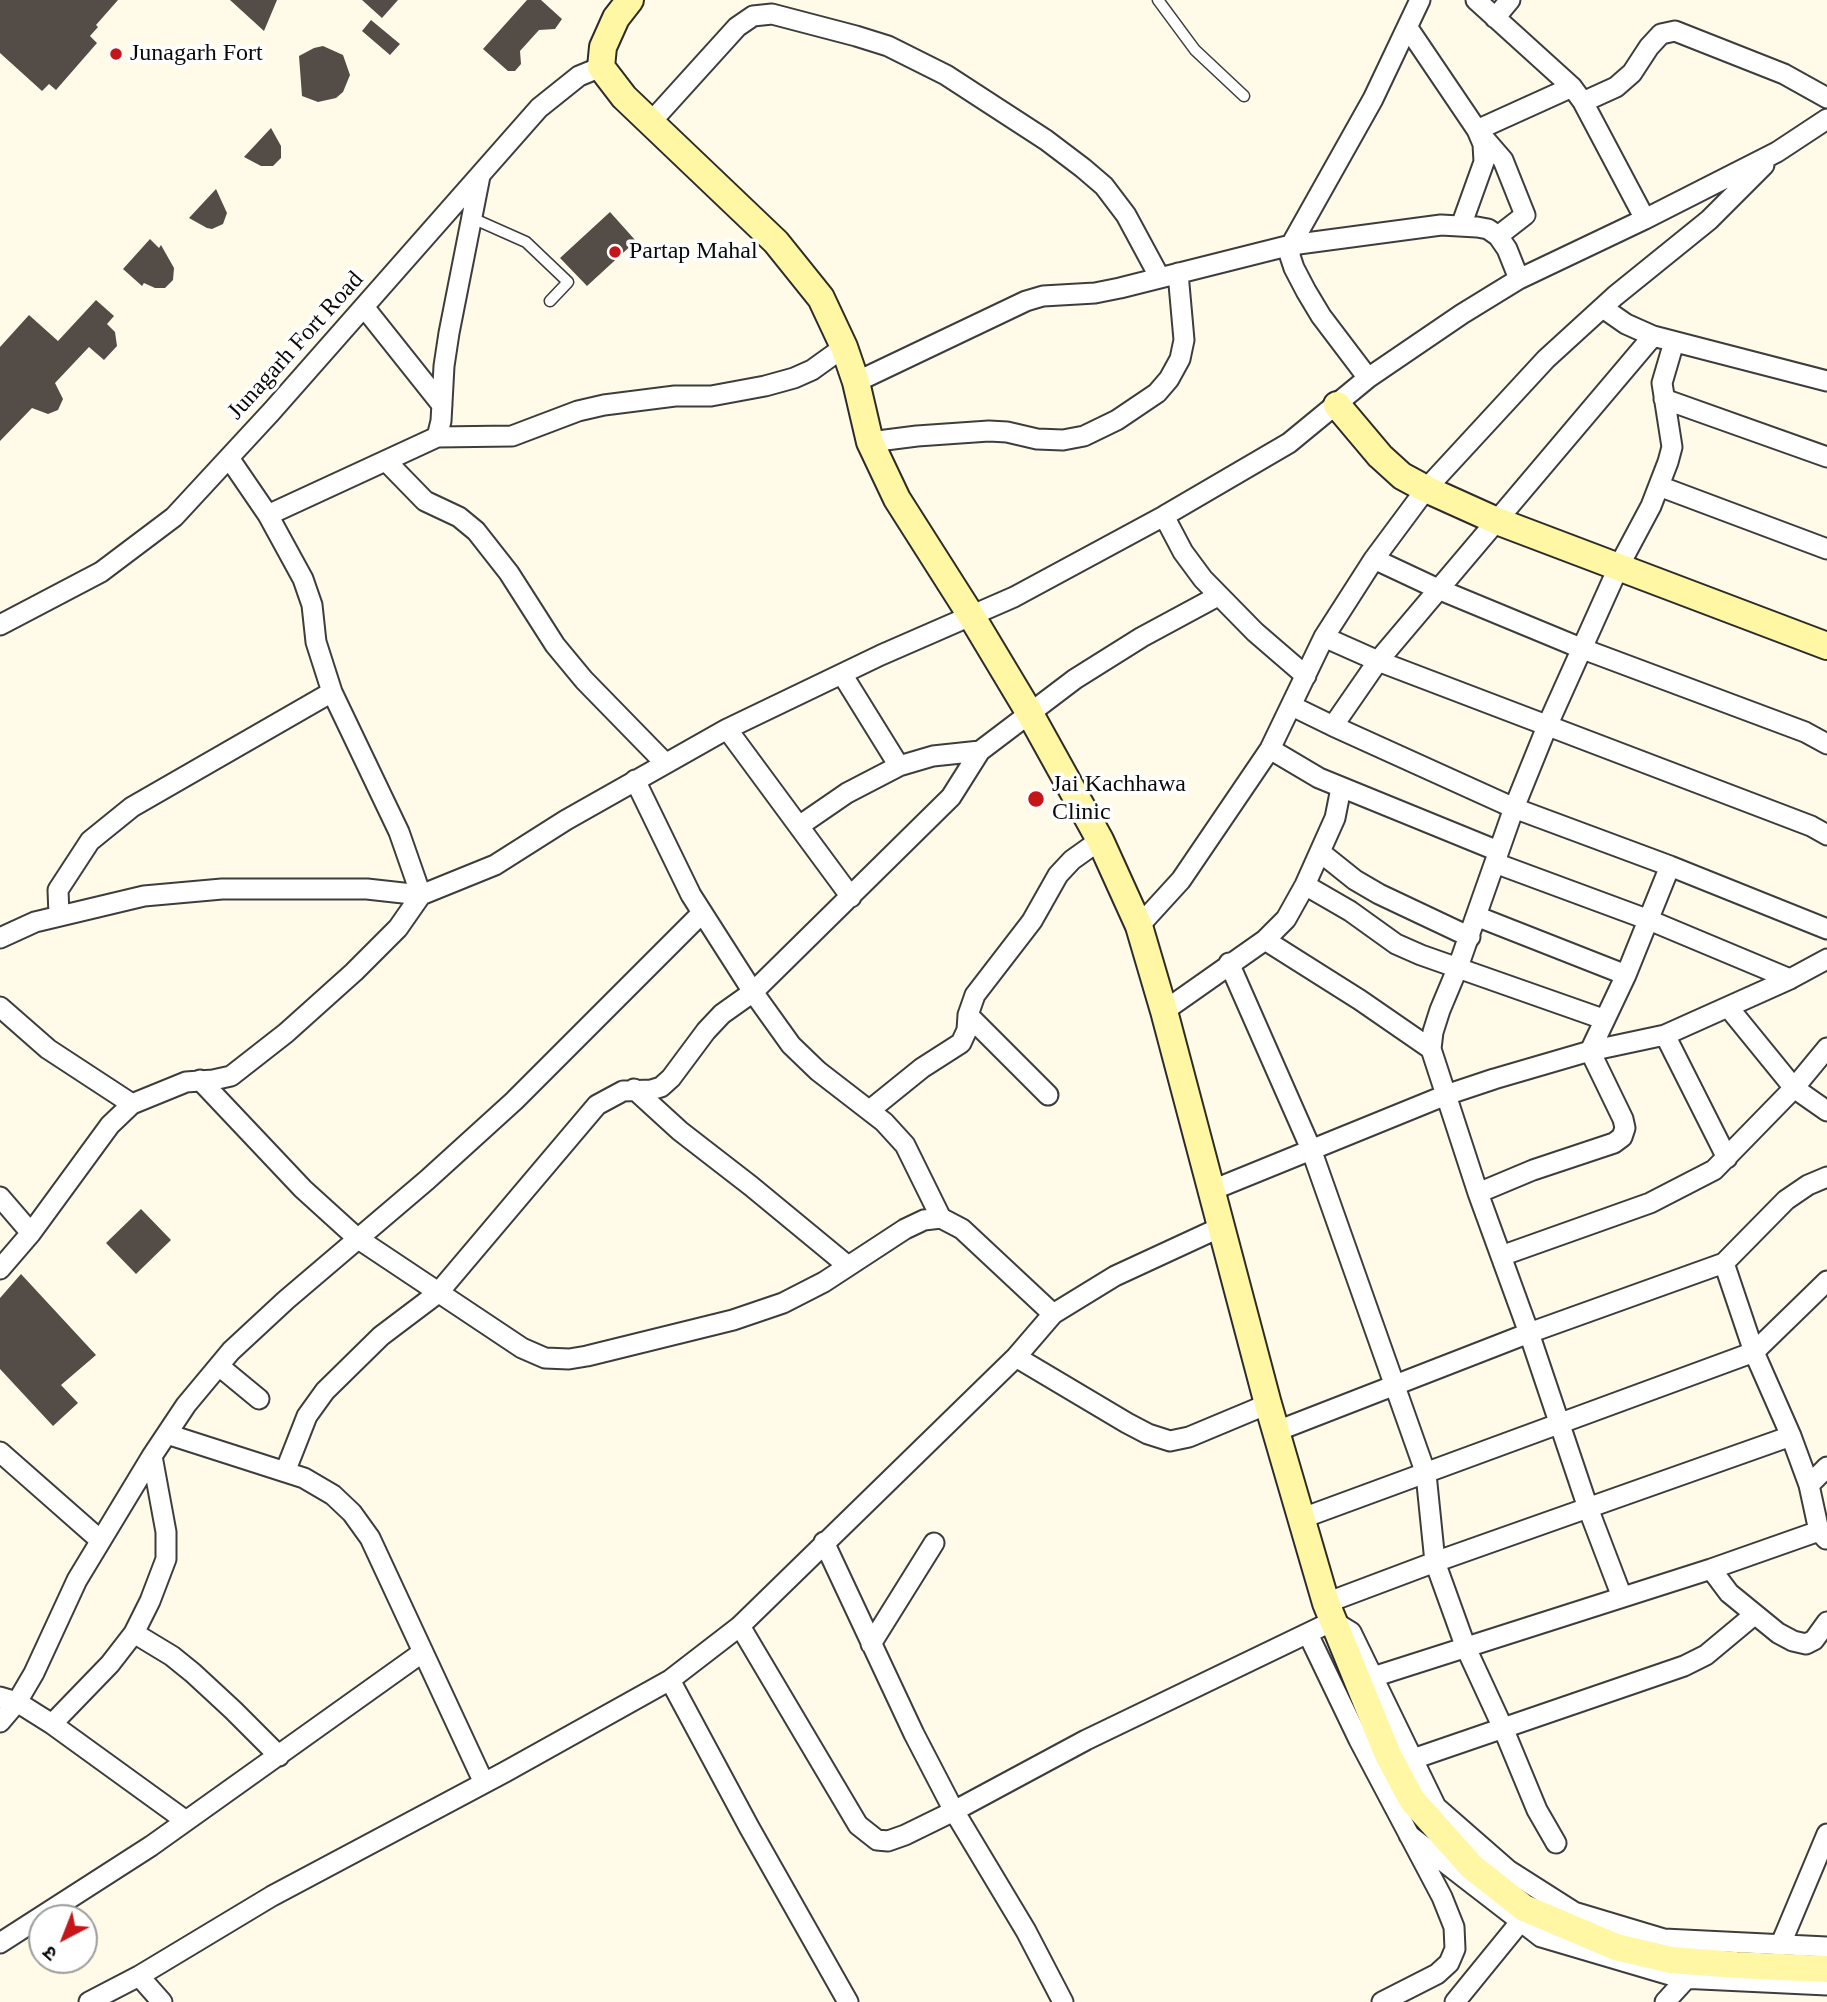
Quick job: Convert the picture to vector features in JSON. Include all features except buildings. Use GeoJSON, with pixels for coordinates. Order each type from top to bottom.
{"type":"FeatureCollection","features":[{"type":"Feature","properties":{"kind":"street"},"geometry":{"type":"LineString","coordinates":[[630,0],[611,28],[603,47],[601,67],[624,97],[776,242],[821,298],[845,347],[870,442],[897,499],[1029,712],[1100,840],[1139,926],[1300,1518],[1345,1650],[1388,1755],[1412,1800],[1472,1867],[1524,1908],[1616,1947],[1671,1960],[1736,1965],[1824,1979]]}},
{"type":"Feature","properties":{"kind":"street"},"geometry":{"type":"LineString","coordinates":[[1368,378],[1321,316],[1306,291],[1290,256],[1291,245],[1351,140],[1420,0]]}},
{"type":"Feature","properties":{"kind":"street"},"geometry":{"type":"LineString","coordinates":[[1476,0],[1578,95],[1645,219]]}},
{"type":"Feature","properties":{"kind":"street"},"geometry":{"type":"LineString","coordinates":[[1496,18],[1510,0]]}},
{"type":"Feature","properties":{"kind":"street"},"geometry":{"type":"LineString","coordinates":[[651,122],[737,27],[752,16],[772,13],[856,36],[888,47],[946,75],[1046,140],[1083,168],[1104,186],[1169,276],[1184,340],[1180,359],[1157,393],[1117,420],[1084,436],[1063,440],[1037,439],[989,431],[870,442]]}},
{"type":"Feature","properties":{"kind":"street"},"geometry":{"type":"LineString","coordinates":[[1408,28],[1478,130],[1503,160],[1525,215],[1498,236]]}},
{"type":"Feature","properties":{"kind":"street"},"geometry":{"type":"LineString","coordinates":[[1478,130],[1578,95],[1616,87],[1632,73],[1661,34],[1675,31],[1784,74],[1827,97]]}},
{"type":"Feature","properties":{"kind":"street","name":"Junagarh Fort Road"},"geometry":{"type":"LineString","coordinates":[[0,625],[101,572],[174,517],[555,93],[579,76],[601,67]]}},
{"type":"Feature","properties":{"kind":"street"},"geometry":{"type":"LineString","coordinates":[[0,938],[35,922],[59,915],[144,896],[222,889],[367,889],[421,895],[495,865],[635,780],[727,729],[881,655],[972,617],[1164,516],[1289,443],[1368,378],[1519,279],[1777,152],[1827,119]]}},
{"type":"Feature","properties":{"kind":"street"},"geometry":{"type":"LineString","coordinates":[[1461,226],[1484,162],[1483,144],[1478,130]]}},
{"type":"Feature","properties":{"kind":"street"},"geometry":{"type":"LineString","coordinates":[[1139,926],[1181,880],[1270,749],[1324,637],[1374,559],[1426,489],[1546,359],[1603,307],[1709,220],[1777,152]]}},
{"type":"Feature","properties":{"kind":"street"},"geometry":{"type":"LineString","coordinates":[[437,437],[444,366],[480,175]]}},
{"type":"Feature","properties":{"kind":"street"},"geometry":{"type":"LineString","coordinates":[[856,382],[1026,301],[1043,296],[1095,293],[1291,245],[1441,225],[1488,229],[1498,236],[1507,249],[1519,279]]}},
{"type":"Feature","properties":{"kind":"street"},"geometry":{"type":"LineString","coordinates":[[365,307],[442,405]]}},
{"type":"Feature","properties":{"kind":"street"},"geometry":{"type":"LineString","coordinates":[[1603,307],[1626,324],[1654,337],[1827,382]]}},
{"type":"Feature","properties":{"kind":"street"},"geometry":{"type":"LineString","coordinates":[[1333,726],[1378,660],[1654,337]]}},
{"type":"Feature","properties":{"kind":"street"},"geometry":{"type":"LineString","coordinates":[[1622,1597],[1588,1508],[1561,1424],[1478,1193],[1431,1049],[1440,1010],[1469,937],[1514,808],[1548,724],[1619,566],[1659,486],[1672,447],[1662,383],[1674,342]]}},
{"type":"Feature","properties":{"kind":"street"},"geometry":{"type":"LineString","coordinates":[[268,515],[437,437],[512,436],[578,411],[604,405],[675,396],[711,396],[765,386],[812,370],[845,347]]}},
{"type":"Feature","properties":{"kind":"street"},"geometry":{"type":"LineString","coordinates":[[1664,399],[1827,457]]}},
{"type":"Feature","properties":{"kind":"street"},"geometry":{"type":"LineString","coordinates":[[1337,405],[1380,456],[1402,476],[1426,489],[1497,521],[1827,646]]}},
{"type":"Feature","properties":{"kind":"street"},"geometry":{"type":"LineString","coordinates":[[0,1269],[32,1233],[110,1125],[132,1104],[171,1086],[231,1076],[286,1034],[363,964],[411,912],[421,895],[399,832],[332,692],[316,642],[312,605],[293,556],[229,458]]}},
{"type":"Feature","properties":{"kind":"street"},"geometry":{"type":"LineString","coordinates":[[387,462],[425,501],[459,517],[476,531],[509,573],[555,645],[584,680],[665,763]]}},
{"type":"Feature","properties":{"kind":"street"},"geometry":{"type":"LineString","coordinates":[[1659,486],[1827,549]]}},
{"type":"Feature","properties":{"kind":"street"},"geometry":{"type":"LineString","coordinates":[[1164,516],[1183,552],[1218,596],[1306,676]]}},
{"type":"Feature","properties":{"kind":"street"},"geometry":{"type":"LineString","coordinates":[[1374,559],[1438,589],[1583,649],[1805,732],[1827,744]]}},
{"type":"Feature","properties":{"kind":"street"},"geometry":{"type":"LineString","coordinates":[[285,1472],[307,1416],[325,1391],[381,1336],[438,1293],[597,1105],[622,1091],[651,1090],[661,1087],[671,1079],[722,1014],[753,992],[951,797],[980,751],[1075,679],[1131,644],[1218,596]]}},
{"type":"Feature","properties":{"kind":"street"},"geometry":{"type":"LineString","coordinates":[[1324,637],[1811,826],[1827,835]]}},
{"type":"Feature","properties":{"kind":"street"},"geometry":{"type":"LineString","coordinates":[[842,674],[899,765]]}},
{"type":"Feature","properties":{"kind":"street"},"geometry":{"type":"LineString","coordinates":[[59,915],[58,890],[90,841],[144,799],[332,692]]}},
{"type":"Feature","properties":{"kind":"street"},"geometry":{"type":"LineString","coordinates":[[1292,706],[1514,808],[1670,866],[1827,929]]}},
{"type":"Feature","properties":{"kind":"street"},"geometry":{"type":"LineString","coordinates":[[727,729],[851,897]]}},
{"type":"Feature","properties":{"kind":"street"},"geometry":{"type":"LineString","coordinates":[[1270,749],[1297,767],[1341,788],[1497,857],[1790,979]]}},
{"type":"Feature","properties":{"kind":"street"},"geometry":{"type":"LineString","coordinates":[[799,827],[847,793],[899,765],[933,756],[980,751]]}},
{"type":"Feature","properties":{"kind":"street"},"geometry":{"type":"LineString","coordinates":[[635,780],[702,913],[753,992],[791,1045],[818,1071],[870,1110],[905,1145],[941,1218]]}},
{"type":"Feature","properties":{"kind":"street"},"geometry":{"type":"LineString","coordinates":[[1164,1011],[1265,940],[1286,919],[1305,885],[1335,818],[1341,788]]}},
{"type":"Feature","properties":{"kind":"street"},"geometry":{"type":"LineString","coordinates":[[870,1110],[922,1068],[961,1043],[967,1030],[968,1015],[975,995],[1032,921],[1058,875],[1072,860],[1100,840]]}},
{"type":"Feature","properties":{"kind":"street"},"geometry":{"type":"LineString","coordinates":[[1320,852],[1379,894],[1469,937]]}},
{"type":"Feature","properties":{"kind":"street"},"geometry":{"type":"LineString","coordinates":[[1478,1193],[1533,1170],[1614,1143],[1622,1136],[1625,1128],[1623,1119],[1590,1051],[1626,975],[1670,866]]}},
{"type":"Feature","properties":{"kind":"street"},"geometry":{"type":"LineString","coordinates":[[1305,885],[1350,911],[1396,944],[1438,962],[1603,1019]]}},
{"type":"Feature","properties":{"kind":"street"},"geometry":{"type":"LineString","coordinates":[[0,1722],[8,1700],[34,1673],[77,1580],[152,1456],[186,1405],[231,1351],[514,1101],[702,913]]}},
{"type":"Feature","properties":{"kind":"street"},"geometry":{"type":"LineString","coordinates":[[1476,916],[1626,975]]}},
{"type":"Feature","properties":{"kind":"street"},"geometry":{"type":"LineString","coordinates":[[1265,940],[1431,1049]]}},
{"type":"Feature","properties":{"kind":"street"},"geometry":{"type":"LineString","coordinates":[[1210,1191],[1446,1096],[1590,1051],[1665,1035],[1790,979],[1827,959]]}},
{"type":"Feature","properties":{"kind":"street"},"geometry":{"type":"LineString","coordinates":[[1229,963],[1311,1149],[1426,1474],[1435,1562],[1466,1648],[1537,1810],[1556,1843]]}},
{"type":"Feature","properties":{"kind":"street"},"geometry":{"type":"LineString","coordinates":[[0,1007],[48,1049],[132,1104]]}},
{"type":"Feature","properties":{"kind":"street"},"geometry":{"type":"LineString","coordinates":[[1728,1007],[1794,1088],[1827,1111]]}},
{"type":"Feature","properties":{"kind":"street"},"geometry":{"type":"LineString","coordinates":[[968,1015],[1048,1095]]}},
{"type":"Feature","properties":{"kind":"street"},"geometry":{"type":"LineString","coordinates":[[1665,1035],[1727,1158]]}},
{"type":"Feature","properties":{"kind":"street"},"geometry":{"type":"LineString","coordinates":[[1501,1256],[1650,1203],[1714,1170],[1794,1088],[1827,1048]]}},
{"type":"Feature","properties":{"kind":"street"},"geometry":{"type":"LineString","coordinates":[[201,1080],[303,1189],[357,1238],[522,1348],[545,1358],[569,1359],[733,1320],[770,1307],[824,1282],[905,1229],[924,1220],[941,1218],[962,1229],[1053,1314]]}},
{"type":"Feature","properties":{"kind":"street"},"geometry":{"type":"LineString","coordinates":[[634,1089],[680,1131],[848,1266]]}},
{"type":"Feature","properties":{"kind":"street"},"geometry":{"type":"LineString","coordinates":[[1277,1431],[1529,1333],[1724,1263],[1786,1200],[1808,1185],[1827,1177]]}},
{"type":"Feature","properties":{"kind":"street"},"geometry":{"type":"LineString","coordinates":[[0,1197],[32,1233]]}},
{"type":"Feature","properties":{"kind":"street"},"geometry":{"type":"LineString","coordinates":[[89,2002],[139,1976],[272,1896],[670,1680],[740,1626],[1016,1357],[1053,1314],[1115,1276],[1221,1227]]}},
{"type":"Feature","properties":{"kind":"street"},"geometry":{"type":"LineString","coordinates":[[1373,1677],[1823,1535],[1809,1485],[1754,1352],[1724,1263]]}},
{"type":"Feature","properties":{"kind":"street"},"geometry":{"type":"LineString","coordinates":[[1300,1518],[1754,1352],[1825,1288]]}},
{"type":"Feature","properties":{"kind":"street"},"geometry":{"type":"LineString","coordinates":[[1016,1357],[1127,1423],[1170,1441],[1189,1437],[1268,1404]]}},
{"type":"Feature","properties":{"kind":"street"},"geometry":{"type":"LineString","coordinates":[[219,1366],[259,1399]]}},
{"type":"Feature","properties":{"kind":"street"},"geometry":{"type":"LineString","coordinates":[[167,1434],[304,1478],[333,1496],[352,1513],[370,1538],[484,1783]]}},
{"type":"Feature","properties":{"kind":"street"},"geometry":{"type":"LineString","coordinates":[[740,1626],[858,1825],[877,1840],[888,1841],[954,1811],[1086,1740],[1308,1634],[1330,1612],[1435,1562],[1791,1436]]}},
{"type":"Feature","properties":{"kind":"street"},"geometry":{"type":"LineString","coordinates":[[0,1452],[100,1540]]}},
{"type":"Feature","properties":{"kind":"street"},"geometry":{"type":"LineString","coordinates":[[52,1724],[110,1664],[134,1633],[166,1559],[166,1532],[152,1456]]}},
{"type":"Feature","properties":{"kind":"street"},"geometry":{"type":"LineString","coordinates":[[1809,1485],[1827,1467]]}},
{"type":"Feature","properties":{"kind":"street"},"geometry":{"type":"LineString","coordinates":[[824,1542],[914,1734],[954,1811],[1026,1931],[1063,2002]]}},
{"type":"Feature","properties":{"kind":"street"},"geometry":{"type":"LineString","coordinates":[[871,1644],[934,1543]]}},
{"type":"Feature","properties":{"kind":"street"},"geometry":{"type":"LineString","coordinates":[[1711,1569],[1729,1593],[1754,1615],[1793,1641],[1806,1644],[1814,1640],[1827,1622]]}},
{"type":"Feature","properties":{"kind":"street"},"geometry":{"type":"LineString","coordinates":[[1330,1612],[1351,1632],[1436,1807],[1508,1870],[1574,1912],[1664,1939],[1827,1947]]}},
{"type":"Feature","properties":{"kind":"street"},"geometry":{"type":"LineString","coordinates":[[1413,1759],[1684,1666],[1706,1655],[1754,1615]]}},
{"type":"Feature","properties":{"kind":"street"},"geometry":{"type":"LineString","coordinates":[[134,1633],[193,1673],[279,1756]]}},
{"type":"Feature","properties":{"kind":"street"},"geometry":{"type":"LineString","coordinates":[[1308,1634],[1454,1927],[1455,1949],[1449,1963],[1411,1995],[1382,2002]]}},
{"type":"Feature","properties":{"kind":"street"},"geometry":{"type":"LineString","coordinates":[[0,1943],[186,1821],[423,1652]]}},
{"type":"Feature","properties":{"kind":"street"},"geometry":{"type":"LineString","coordinates":[[670,1680],[848,2002]]}},
{"type":"Feature","properties":{"kind":"street"},"geometry":{"type":"LineString","coordinates":[[8,1700],[52,1724],[186,1821]]}},
{"type":"Feature","properties":{"kind":"street"},"geometry":{"type":"LineString","coordinates":[[1780,1946],[1827,1834]]}},
{"type":"Feature","properties":{"kind":"street"},"geometry":{"type":"LineString","coordinates":[[1409,1835],[1541,1937],[1680,1978],[1824,1979]]}},
{"type":"Feature","properties":{"kind":"street"},"geometry":{"type":"LineString","coordinates":[[1455,2002],[1521,1922]]}},
{"type":"Feature","properties":{"kind":"street"},"geometry":{"type":"LineString","coordinates":[[139,1976],[162,2002]]}},
{"type":"Feature","properties":{"kind":"street"},"geometry":{"type":"LineString","coordinates":[[1665,2002],[1687,1978]]}},
{"type":"Feature","properties":{"kind":"street"},"geometry":{"type":"LineString","coordinates":[[1802,2002],[1824,1979]]}},
{"type":"Feature","properties":{"kind":"lane"},"geometry":{"type":"LineString","coordinates":[[1158,0],[1195,50],[1244,96]]}},
{"type":"Feature","properties":{"kind":"lane"},"geometry":{"type":"LineString","coordinates":[[472,218],[526,242],[568,282],[550,301]]}},
{"type":"Feature","properties":{"kind":"place","name":"Junagarh Fort"},"geometry":{"type":"Point","coordinates":[116,54]}},
{"type":"Feature","properties":{"kind":"place","name":"Partap Mahal"},"geometry":{"type":"Point","coordinates":[615,252]}},
{"type":"Feature","properties":{"kind":"place","name":"Jai Kachhawa Clinic"},"geometry":{"type":"Point","coordinates":[1036,799]}}]}
